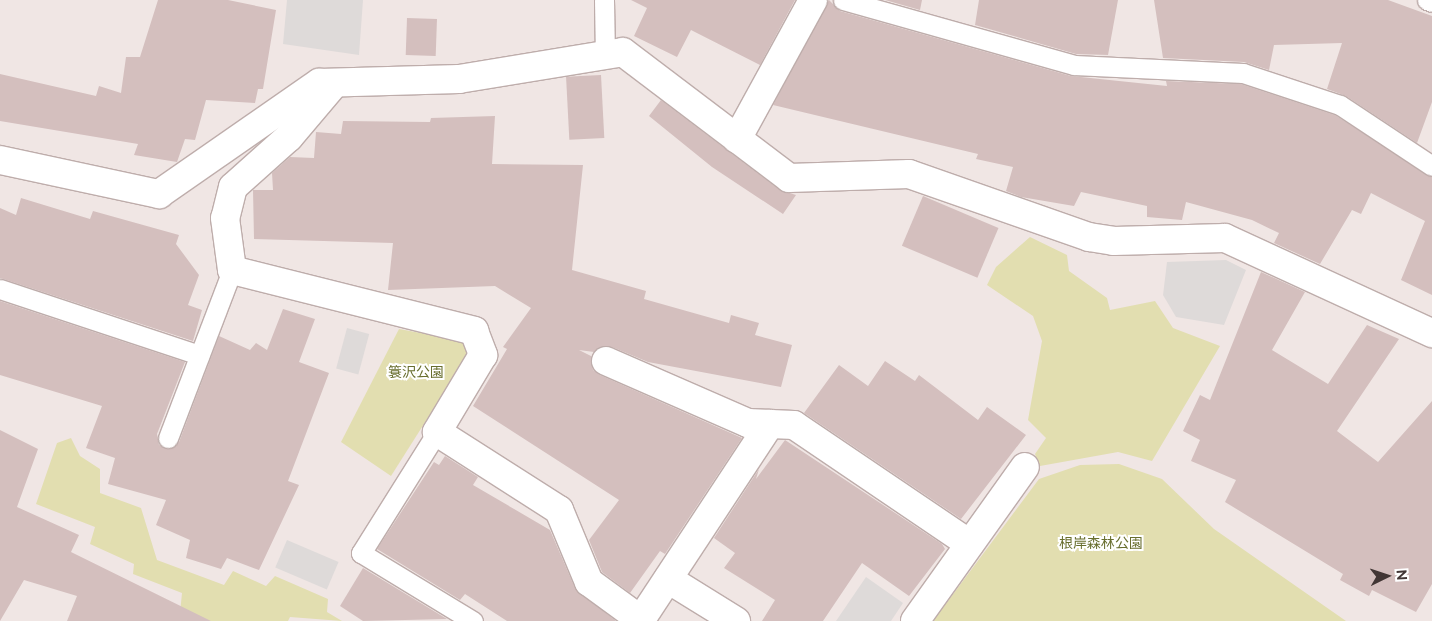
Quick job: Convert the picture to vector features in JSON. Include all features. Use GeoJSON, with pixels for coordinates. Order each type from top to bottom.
{"type":"FeatureCollection","features":[{"type":"Feature","properties":{"kind":"street"},"geometry":{"type":"LineString","coordinates":[[737,139],[813,0]]}},
{"type":"Feature","properties":{"kind":"street"},"geometry":{"type":"LineString","coordinates":[[0,160],[160,194],[319,83],[459,79],[623,52],[789,178],[909,174],[1089,237],[1114,241],[1225,238],[1432,333]]}},
{"type":"Feature","properties":{"kind":"street"},"geometry":{"type":"LineString","coordinates":[[336,82],[289,137],[233,187],[225,218],[232,270],[474,331],[483,355],[437,432],[559,510],[589,582],[641,620],[770,424]]}},
{"type":"Feature","properties":{"kind":"street"},"geometry":{"type":"LineString","coordinates":[[606,361],[748,423],[794,425],[970,544]]}},
{"type":"Feature","properties":{"kind":"street"},"geometry":{"type":"LineString","coordinates":[[915,621],[1026,467]]}},
{"type":"Feature","properties":{"kind":"street"},"geometry":{"type":"LineString","coordinates":[[668,579],[736,621]]}},
{"type":"Feature","properties":{"kind":"lane"},"geometry":{"type":"LineString","coordinates":[[604,0],[605,56]]}},
{"type":"Feature","properties":{"kind":"lane"},"geometry":{"type":"LineString","coordinates":[[843,0],[1074,65],[1243,73],[1340,105],[1432,166]]}},
{"type":"Feature","properties":{"kind":"lane"},"geometry":{"type":"LineString","coordinates":[[1427,0],[1432,2]]}},
{"type":"Feature","properties":{"kind":"lane"},"geometry":{"type":"LineString","coordinates":[[168,438],[232,270]]}},
{"type":"Feature","properties":{"kind":"lane"},"geometry":{"type":"LineString","coordinates":[[0,289],[199,355]]}},
{"type":"Feature","properties":{"kind":"lane"},"geometry":{"type":"LineString","coordinates":[[437,432],[361,553],[473,621]]}},
{"type":"Feature","properties":{"kind":"green space"},"geometry":{"type":"Polygon","coordinates":[[[1030,237],[1067,255],[1069,271],[1107,298],[1110,310],[1155,301],[1173,328],[1220,346],[1152,461],[1118,452],[1040,466],[1035,454],[1046,438],[1028,420],[1042,341],[1033,316],[987,285],[996,267],[1030,237]]]}},
{"type":"Feature","properties":{"kind":"green space","name":"簑沢公園"},"geometry":{"type":"Polygon","coordinates":[[[399,329],[464,341],[467,356],[391,476],[341,442],[399,329]]]}},
{"type":"Feature","properties":{"kind":"green space"},"geometry":{"type":"Polygon","coordinates":[[[71,438],[80,456],[100,469],[100,493],[141,508],[157,560],[224,585],[233,571],[266,586],[275,576],[328,599],[327,612],[342,621],[290,617],[288,621],[202,621],[180,613],[182,593],[133,574],[134,564],[90,544],[95,527],[36,504],[57,443],[71,438]]]}},
{"type":"Feature","properties":{"kind":"green space","name":"根岸森林公園"},"geometry":{"type":"Polygon","coordinates":[[[1119,464],[1162,479],[1214,529],[1346,621],[933,621],[1039,479],[1080,465],[1119,464]]]}},
{"type":"Feature","properties":{"kind":"shaded area"},"geometry":{"type":"Polygon","coordinates":[[[287,0],[363,0],[359,55],[283,44],[287,0]]]}},
{"type":"Feature","properties":{"kind":"shaded area"},"geometry":{"type":"Polygon","coordinates":[[[1226,260],[1246,270],[1224,325],[1176,317],[1163,295],[1167,262],[1226,260]]]}},
{"type":"Feature","properties":{"kind":"shaded area"},"geometry":{"type":"Polygon","coordinates":[[[347,328],[369,334],[358,375],[336,369],[347,328]]]}},
{"type":"Feature","properties":{"kind":"shaded area"},"geometry":{"type":"Polygon","coordinates":[[[287,540],[339,562],[327,589],[275,568],[287,540]]]}},
{"type":"Feature","properties":{"kind":"shaded area"},"geometry":{"type":"Polygon","coordinates":[[[866,577],[903,603],[891,621],[836,621],[866,577]]]}},
{"type":"Feature","properties":{"kind":"building"},"geometry":{"type":"Polygon","coordinates":[[[158,0],[228,0],[276,10],[263,89],[258,89],[255,103],[206,100],[195,140],[185,139],[177,162],[134,155],[138,144],[0,121],[0,74],[96,96],[99,86],[121,93],[126,57],[140,57],[158,0]]]}},
{"type":"Feature","properties":{"kind":"building"},"geometry":{"type":"Polygon","coordinates":[[[631,0],[795,0],[760,65],[691,30],[677,57],[634,36],[647,8],[631,0]]]}},
{"type":"Feature","properties":{"kind":"building"},"geometry":{"type":"Polygon","coordinates":[[[829,0],[840,11],[1071,76],[1167,86],[1166,81],[1241,84],[1335,115],[1432,177],[1432,295],[1401,280],[1425,221],[1371,193],[1361,214],[1352,210],[1320,264],[1274,243],[1279,233],[1252,220],[1186,202],[1182,220],[1147,217],[1147,206],[1081,192],[1074,206],[1021,197],[1006,191],[1013,167],[976,159],[978,154],[773,105],[829,0]]]}},
{"type":"Feature","properties":{"kind":"building"},"geometry":{"type":"Polygon","coordinates":[[[885,0],[922,0],[920,10],[885,0]]]}},
{"type":"Feature","properties":{"kind":"building"},"geometry":{"type":"Polygon","coordinates":[[[979,0],[1118,0],[1108,55],[1076,54],[975,25],[979,0]]]}},
{"type":"Feature","properties":{"kind":"building"},"geometry":{"type":"Polygon","coordinates":[[[1154,0],[1388,0],[1432,16],[1432,102],[1417,143],[1346,96],[1327,89],[1342,43],[1274,45],[1269,70],[1244,62],[1163,58],[1154,0]]]}},
{"type":"Feature","properties":{"kind":"building"},"geometry":{"type":"Polygon","coordinates":[[[407,18],[437,19],[436,56],[406,55],[407,18]]]}},
{"type":"Feature","properties":{"kind":"building"},"geometry":{"type":"Polygon","coordinates":[[[601,75],[604,138],[569,140],[566,77],[601,75]]]}},
{"type":"Feature","properties":{"kind":"building"},"geometry":{"type":"Polygon","coordinates":[[[661,100],[780,190],[796,195],[783,214],[712,167],[649,116],[661,100]]]}},
{"type":"Feature","properties":{"kind":"building"},"geometry":{"type":"Polygon","coordinates":[[[495,116],[492,164],[583,165],[572,270],[646,291],[644,299],[729,323],[731,315],[759,323],[755,335],[792,345],[781,387],[648,362],[612,347],[594,352],[579,350],[591,356],[593,370],[600,375],[742,438],[665,554],[660,551],[630,593],[602,572],[589,540],[619,500],[473,406],[507,349],[503,347],[531,308],[495,286],[388,290],[393,243],[254,239],[253,190],[273,190],[272,173],[290,157],[314,158],[316,132],[341,134],[343,121],[430,122],[431,118],[495,116]]]}},
{"type":"Feature","properties":{"kind":"building"},"geometry":{"type":"Polygon","coordinates":[[[923,196],[998,228],[977,278],[902,246],[923,196]]]}},
{"type":"Feature","properties":{"kind":"building"},"geometry":{"type":"Polygon","coordinates":[[[21,198],[90,219],[93,211],[179,235],[176,244],[199,275],[188,305],[202,310],[193,341],[0,278],[0,208],[16,215],[21,198]]]}},
{"type":"Feature","properties":{"kind":"building"},"geometry":{"type":"Polygon","coordinates":[[[1261,272],[1305,292],[1272,350],[1328,384],[1367,325],[1399,339],[1337,431],[1378,462],[1432,401],[1432,584],[1416,612],[1372,590],[1369,596],[1340,580],[1343,574],[1225,502],[1236,480],[1191,461],[1200,440],[1183,431],[1200,395],[1210,400],[1261,272]]]}},
{"type":"Feature","properties":{"kind":"building"},"geometry":{"type":"Polygon","coordinates":[[[0,301],[185,362],[157,434],[159,445],[169,449],[179,442],[219,336],[250,350],[256,343],[267,350],[283,309],[315,319],[299,362],[329,373],[288,481],[299,485],[259,570],[227,558],[221,569],[186,558],[190,540],[156,525],[166,500],[108,484],[115,458],[86,448],[102,406],[0,375],[0,301]]]}},
{"type":"Feature","properties":{"kind":"building"},"geometry":{"type":"Polygon","coordinates":[[[885,361],[915,381],[919,375],[978,420],[987,407],[1026,435],[961,519],[804,413],[839,365],[868,386],[885,361]]]}},
{"type":"Feature","properties":{"kind":"building"},"geometry":{"type":"Polygon","coordinates":[[[0,430],[38,449],[17,507],[79,535],[71,552],[211,621],[67,621],[77,596],[24,580],[0,621],[0,430]]]}},
{"type":"Feature","properties":{"kind":"building"},"geometry":{"type":"Polygon","coordinates":[[[785,440],[942,544],[945,549],[909,596],[862,563],[823,621],[762,621],[775,600],[724,568],[735,553],[714,538],[759,469],[756,479],[785,440]]]}},
{"type":"Feature","properties":{"kind":"building"},"geometry":{"type":"Polygon","coordinates":[[[445,456],[478,477],[473,485],[550,530],[575,588],[616,621],[507,621],[465,594],[460,600],[377,549],[434,462],[439,465],[445,456]]]}},
{"type":"Feature","properties":{"kind":"building"},"geometry":{"type":"Polygon","coordinates":[[[363,568],[447,619],[363,621],[340,606],[363,568]]]}}]}
